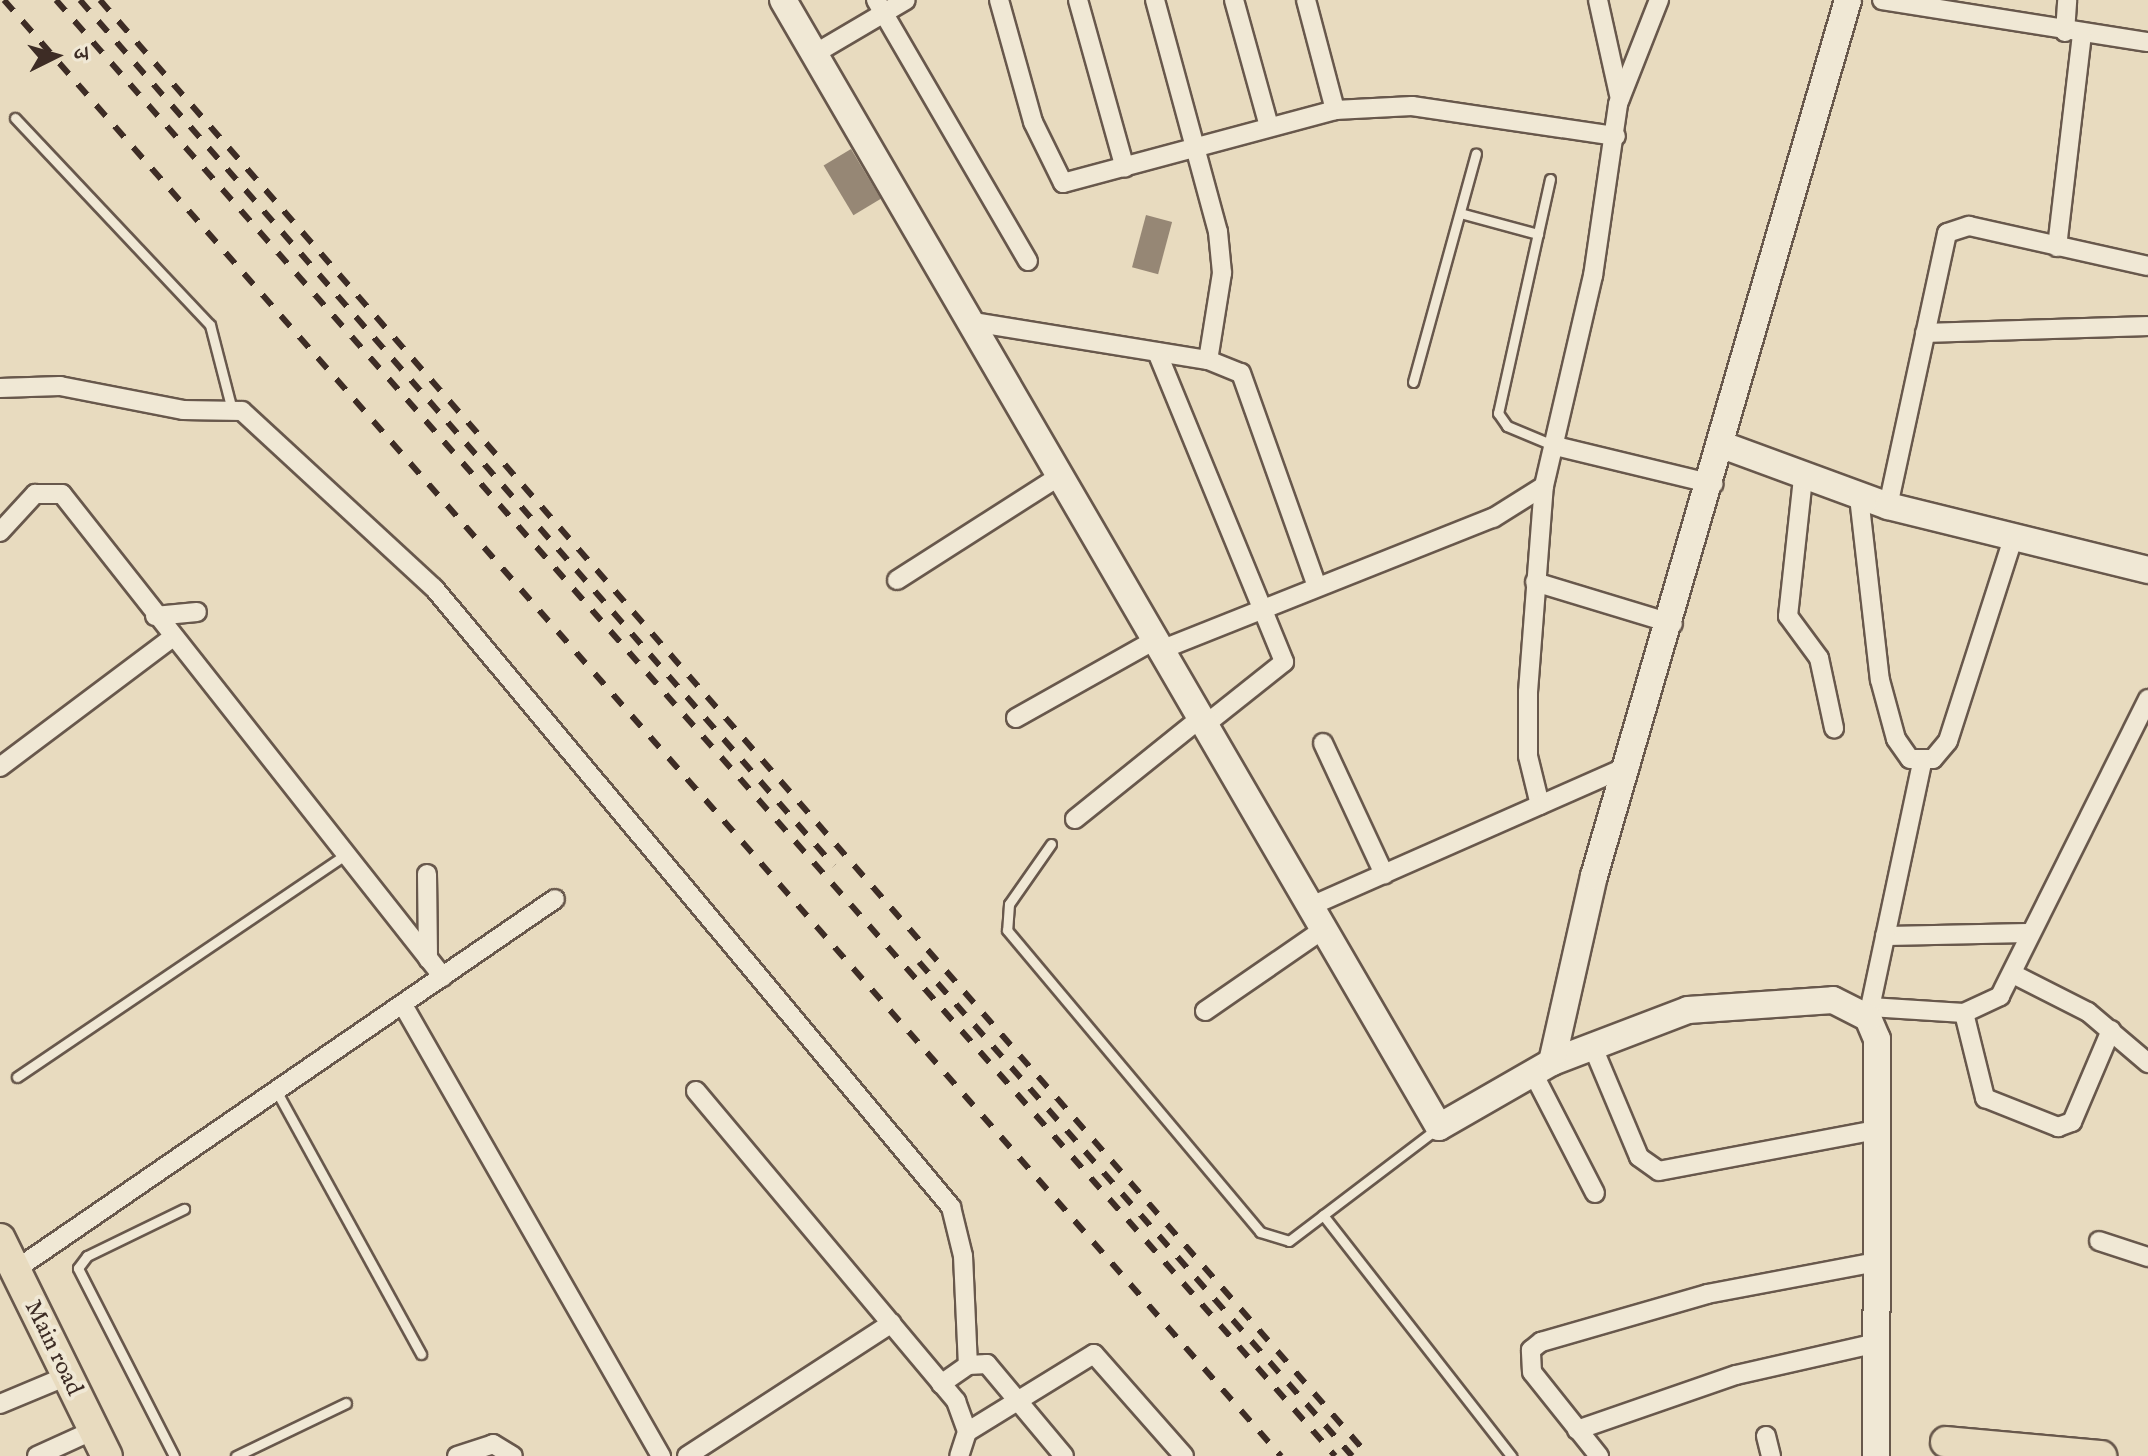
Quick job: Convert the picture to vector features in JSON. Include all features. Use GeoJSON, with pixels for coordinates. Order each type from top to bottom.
{"type":"FeatureCollection","features":[{"type":"Feature","properties":{"kind":"main road","name":"Main road"},"geometry":{"type":"LineString","coordinates":[[0,1239],[100,1443]]}},
{"type":"Feature","properties":{"kind":"main road"},"geometry":{"type":"LineString","coordinates":[[1946,1442],[2015,1452],[2101,1456]]}},
{"type":"Feature","properties":{"kind":"street"},"geometry":{"type":"LineString","coordinates":[[783,0],[1439,1127],[1542,1068],[1592,1045],[1688,1010],[1833,1000],[1869,1012],[1964,1013],[1983,1010],[2013,974],[2030,933],[2146,708]]}},
{"type":"Feature","properties":{"kind":"street"},"geometry":{"type":"LineString","coordinates":[[816,53],[880,7],[906,0]]}},
{"type":"Feature","properties":{"kind":"street"},"geometry":{"type":"LineString","coordinates":[[999,0],[1033,122],[1063,183],[1335,110],[1412,106],[1616,136]]}},
{"type":"Feature","properties":{"kind":"street"},"geometry":{"type":"LineString","coordinates":[[1078,0],[1125,168]]}},
{"type":"Feature","properties":{"kind":"street"},"geometry":{"type":"LineString","coordinates":[[1155,0],[1196,149],[1222,273],[1208,360]]}},
{"type":"Feature","properties":{"kind":"street"},"geometry":{"type":"LineString","coordinates":[[1234,0],[1269,126]]}},
{"type":"Feature","properties":{"kind":"street"},"geometry":{"type":"LineString","coordinates":[[1306,0],[1335,110]]}},
{"type":"Feature","properties":{"kind":"street"},"geometry":{"type":"LineString","coordinates":[[1598,0],[1620,99]]}},
{"type":"Feature","properties":{"kind":"street"},"geometry":{"type":"LineString","coordinates":[[1540,805],[1528,756],[1535,582],[1544,486],[1556,446],[1616,136],[1620,99],[1659,0]]}},
{"type":"Feature","properties":{"kind":"street"},"geometry":{"type":"LineString","coordinates":[[1595,1193],[1542,1068],[1594,876],[1725,446],[1848,0]]}},
{"type":"Feature","properties":{"kind":"street"},"geometry":{"type":"LineString","coordinates":[[1882,0],[2073,33],[2148,42]]}},
{"type":"Feature","properties":{"kind":"street"},"geometry":{"type":"LineString","coordinates":[[2057,247],[2073,33],[2067,0]]}},
{"type":"Feature","properties":{"kind":"street"},"geometry":{"type":"LineString","coordinates":[[880,7],[1028,261]]}},
{"type":"Feature","properties":{"kind":"street"},"geometry":{"type":"LineString","coordinates":[[1888,506],[1947,233],[1969,226],[2148,266]]}},
{"type":"Feature","properties":{"kind":"street"},"geometry":{"type":"LineString","coordinates":[[973,322],[1208,360],[1241,373],[1249,385],[1317,586]]}},
{"type":"Feature","properties":{"kind":"street"},"geometry":{"type":"LineString","coordinates":[[1925,333],[2148,326]]}},
{"type":"Feature","properties":{"kind":"street"},"geometry":{"type":"LineString","coordinates":[[1075,819],[1204,720],[1280,672],[1282,653],[1261,609],[1157,352]]}},
{"type":"Feature","properties":{"kind":"street"},"geometry":{"type":"LineString","coordinates":[[0,388],[60,386],[183,410],[231,406],[434,588],[885,1121],[960,1230],[968,1365]]}},
{"type":"Feature","properties":{"kind":"street"},"geometry":{"type":"LineString","coordinates":[[1556,446],[1713,484]]}},
{"type":"Feature","properties":{"kind":"street"},"geometry":{"type":"LineString","coordinates":[[1725,446],[1803,478],[1888,506],[2148,570]]}},
{"type":"Feature","properties":{"kind":"street"},"geometry":{"type":"LineString","coordinates":[[897,580],[1061,475]]}},
{"type":"Feature","properties":{"kind":"street"},"geometry":{"type":"LineString","coordinates":[[1803,478],[1788,616],[1819,658],[1834,728]]}},
{"type":"Feature","properties":{"kind":"street"},"geometry":{"type":"LineString","coordinates":[[1016,718],[1160,644],[1261,609],[1493,518],[1544,486]]}},
{"type":"Feature","properties":{"kind":"street"},"geometry":{"type":"LineString","coordinates":[[0,532],[35,494],[56,489],[443,977]]}},
{"type":"Feature","properties":{"kind":"street"},"geometry":{"type":"LineString","coordinates":[[1859,497],[1880,680],[1901,751],[1922,762]]}},
{"type":"Feature","properties":{"kind":"street"},"geometry":{"type":"LineString","coordinates":[[1922,762],[1942,753],[1948,741],[2013,539]]}},
{"type":"Feature","properties":{"kind":"street"},"geometry":{"type":"LineString","coordinates":[[1535,582],[1673,624]]}},
{"type":"Feature","properties":{"kind":"street"},"geometry":{"type":"LineString","coordinates":[[155,616],[197,612]]}},
{"type":"Feature","properties":{"kind":"street"},"geometry":{"type":"LineString","coordinates":[[0,767],[172,638]]}},
{"type":"Feature","properties":{"kind":"street"},"geometry":{"type":"LineString","coordinates":[[1323,743],[1384,874]]}},
{"type":"Feature","properties":{"kind":"street"},"geometry":{"type":"LineString","coordinates":[[1876,1456],[1877,1039],[1869,1012],[1922,762]]}},
{"type":"Feature","properties":{"kind":"street"},"geometry":{"type":"LineString","coordinates":[[1205,1011],[1318,918],[1384,874],[1630,765]]}},
{"type":"Feature","properties":{"kind":"street"},"geometry":{"type":"LineString","coordinates":[[427,874],[428,959]]}},
{"type":"Feature","properties":{"kind":"street"},"geometry":{"type":"LineString","coordinates":[[15,1270],[555,899]]}},
{"type":"Feature","properties":{"kind":"street"},"geometry":{"type":"LineString","coordinates":[[1885,936],[2030,933]]}},
{"type":"Feature","properties":{"kind":"street"},"geometry":{"type":"LineString","coordinates":[[2013,974],[2111,1030],[2148,1063]]}},
{"type":"Feature","properties":{"kind":"street"},"geometry":{"type":"LineString","coordinates":[[403,1005],[661,1456]]}},
{"type":"Feature","properties":{"kind":"street"},"geometry":{"type":"LineString","coordinates":[[1964,1013],[1985,1098],[2058,1127],[2072,1122],[2111,1030]]}},
{"type":"Feature","properties":{"kind":"street"},"geometry":{"type":"LineString","coordinates":[[1592,1045],[1648,1168],[1682,1168],[1877,1130]]}},
{"type":"Feature","properties":{"kind":"street"},"geometry":{"type":"LineString","coordinates":[[696,1091],[941,1384],[967,1432]]}},
{"type":"Feature","properties":{"kind":"street"},"geometry":{"type":"LineString","coordinates":[[2099,1241],[2148,1257]]}},
{"type":"Feature","properties":{"kind":"street"},"geometry":{"type":"LineString","coordinates":[[1599,1456],[1532,1372],[1531,1350],[1541,1342],[1707,1294],[1877,1262]]}},
{"type":"Feature","properties":{"kind":"street"},"geometry":{"type":"LineString","coordinates":[[687,1456],[892,1323]]}},
{"type":"Feature","properties":{"kind":"street"},"geometry":{"type":"LineString","coordinates":[[1577,1430],[1736,1375],[1877,1343]]}},
{"type":"Feature","properties":{"kind":"street"},"geometry":{"type":"LineString","coordinates":[[959,1456],[967,1432],[1094,1354],[1184,1456]]}},
{"type":"Feature","properties":{"kind":"street"},"geometry":{"type":"LineString","coordinates":[[941,1384],[968,1365],[987,1364],[1064,1456]]}},
{"type":"Feature","properties":{"kind":"street"},"geometry":{"type":"LineString","coordinates":[[0,1404],[67,1376]]}},
{"type":"Feature","properties":{"kind":"street"},"geometry":{"type":"LineString","coordinates":[[1766,1436],[1771,1456]]}},
{"type":"Feature","properties":{"kind":"street"},"geometry":{"type":"LineString","coordinates":[[37,1456],[100,1443]]}},
{"type":"Feature","properties":{"kind":"street"},"geometry":{"type":"LineString","coordinates":[[457,1456],[493,1444],[513,1456]]}},
{"type":"Feature","properties":{"kind":"lane"},"geometry":{"type":"LineString","coordinates":[[15,118],[210,325],[231,406]]}},
{"type":"Feature","properties":{"kind":"lane"},"geometry":{"type":"LineString","coordinates":[[1413,382],[1476,154]]}},
{"type":"Feature","properties":{"kind":"lane"},"geometry":{"type":"LineString","coordinates":[[1550,179],[1498,413],[1507,426],[1556,446]]}},
{"type":"Feature","properties":{"kind":"lane"},"geometry":{"type":"LineString","coordinates":[[1460,213],[1538,234]]}},
{"type":"Feature","properties":{"kind":"lane"},"geometry":{"type":"LineString","coordinates":[[1051,844],[1009,904],[1007,930],[1260,1232],[1289,1241],[1439,1127]]}},
{"type":"Feature","properties":{"kind":"lane"},"geometry":{"type":"LineString","coordinates":[[17,1077],[345,855]]}},
{"type":"Feature","properties":{"kind":"lane"},"geometry":{"type":"LineString","coordinates":[[277,1092],[421,1354]]}},
{"type":"Feature","properties":{"kind":"lane"},"geometry":{"type":"LineString","coordinates":[[174,1456],[78,1268],[87,1256],[184,1209]]}},
{"type":"Feature","properties":{"kind":"lane"},"geometry":{"type":"LineString","coordinates":[[1323,1215],[1511,1456]]}},
{"type":"Feature","properties":{"kind":"lane"},"geometry":{"type":"LineString","coordinates":[[236,1456],[346,1403]]}},
{"type":"Feature","properties":{"kind":"building"},"geometry":{"type":"Polygon","coordinates":[[[851,149],[881,199],[853,215],[824,165],[851,149]]]}},
{"type":"Feature","properties":{"kind":"building"},"geometry":{"type":"Polygon","coordinates":[[[1146,215],[1172,222],[1158,274],[1132,267],[1146,215]]]}},
{"type":"Feature","properties":{"kind":"railway"},"geometry":{"type":"LineString","coordinates":[[4,0],[1281,1456]]}},
{"type":"Feature","properties":{"kind":"railway"},"geometry":{"type":"LineString","coordinates":[[56,0],[1335,1456]]}},
{"type":"Feature","properties":{"kind":"railway"},"geometry":{"type":"LineString","coordinates":[[80,0],[834,866]]}},
{"type":"Feature","properties":{"kind":"railway"},"geometry":{"type":"LineString","coordinates":[[100,0],[1369,1456]]}},
{"type":"Feature","properties":{"kind":"railway"},"geometry":{"type":"LineString","coordinates":[[919,962],[1352,1456]]}}]}
